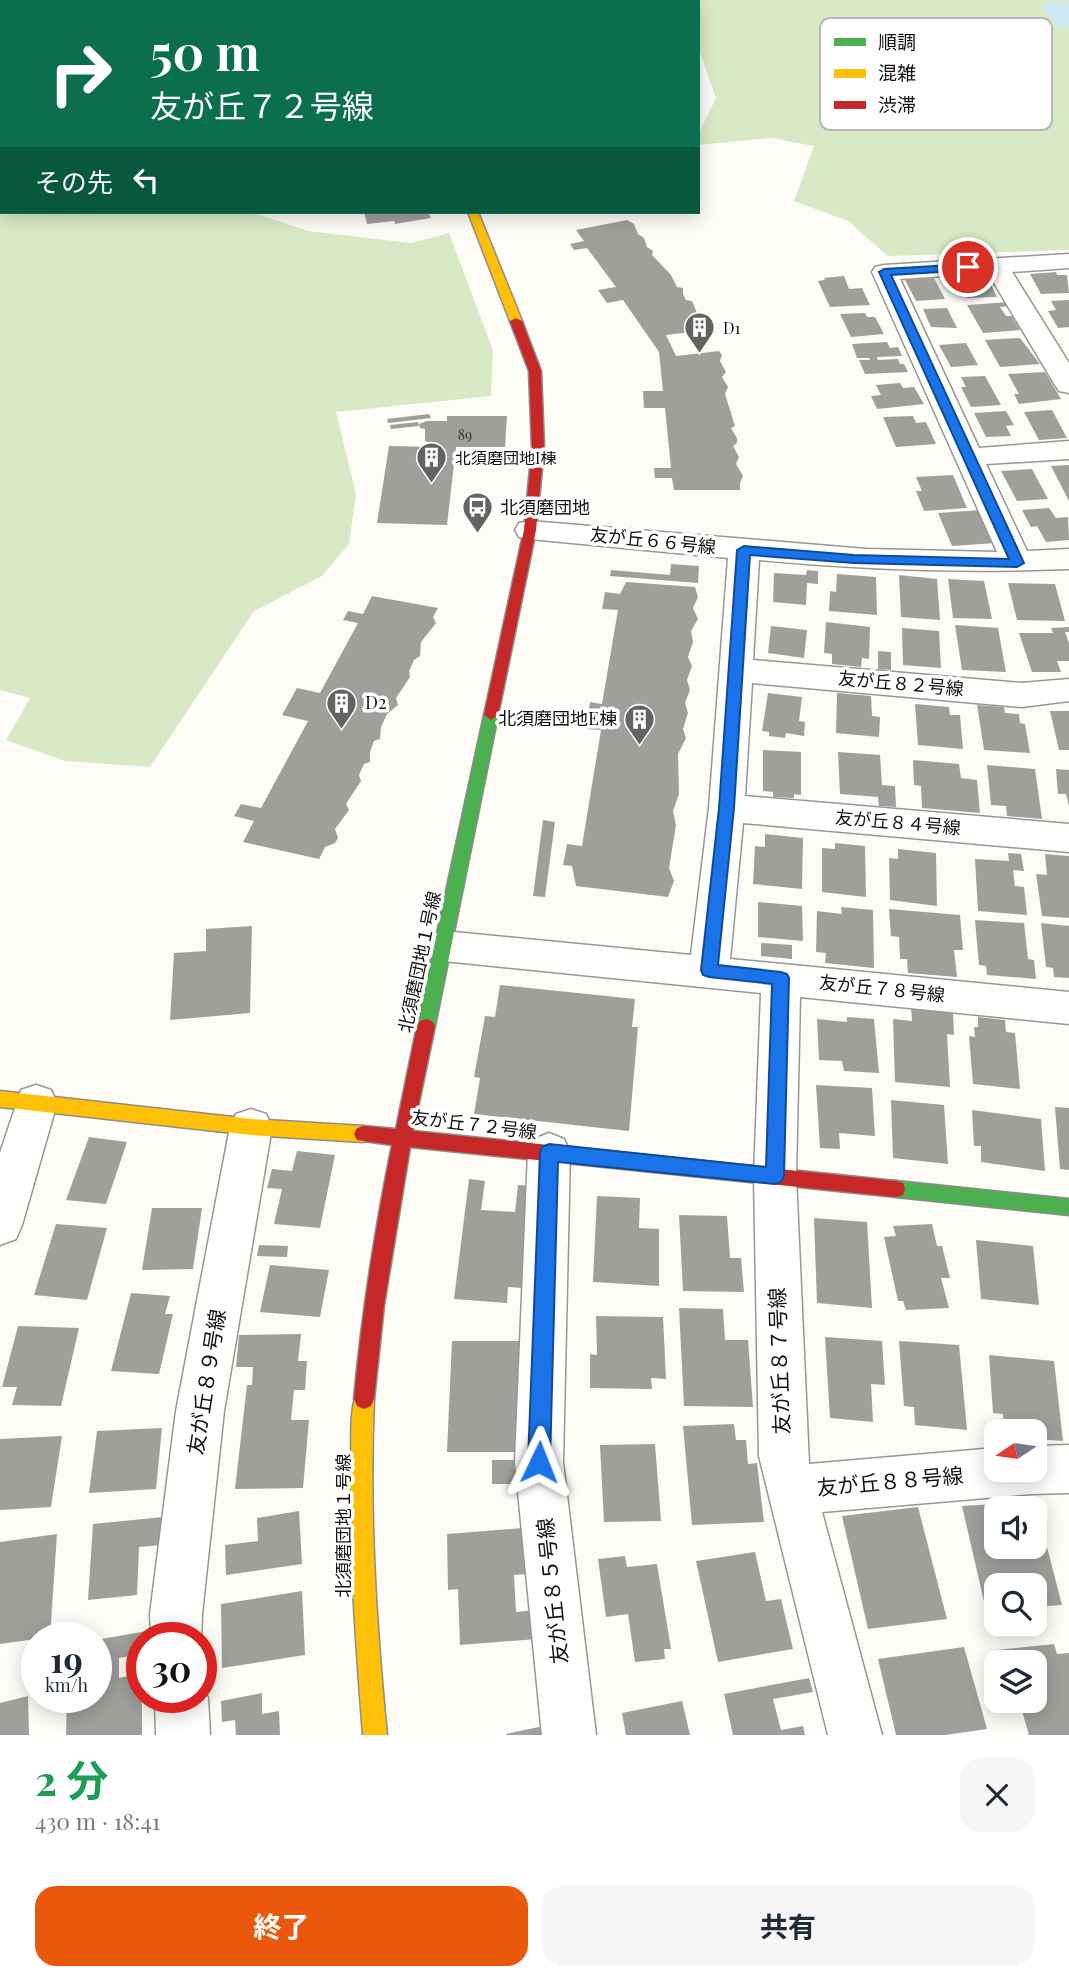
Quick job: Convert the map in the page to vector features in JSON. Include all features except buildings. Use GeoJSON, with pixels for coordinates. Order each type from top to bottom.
{"type":"FeatureCollection","features":[{"type":"Feature","properties":{"kind":"street","name":"北須磨団地１号線"},"geometry":{"type":"LineString","coordinates":[[375,1735],[364,1609],[364,1405],[378,1277],[404,1136],[530,530],[538,448],[535,371],[474,214]]}},
{"type":"Feature","properties":{"kind":"street"},"geometry":{"type":"LineString","coordinates":[[1017,563],[884,272],[1069,261]]}},
{"type":"Feature","properties":{"kind":"street"},"geometry":{"type":"LineString","coordinates":[[995,265],[1069,385]]}},
{"type":"Feature","properties":{"kind":"street"},"geometry":{"type":"LineString","coordinates":[[970,457],[1069,450]]}},
{"type":"Feature","properties":{"kind":"street","name":"友が丘６６号線"},"geometry":{"type":"LineString","coordinates":[[530,530],[832,558],[1017,563],[1069,559]]}},
{"type":"Feature","properties":{"kind":"street"},"geometry":{"type":"LineString","coordinates":[[709,970],[727,808],[744,550]]}},
{"type":"Feature","properties":{"kind":"street","name":"友が丘８２号線"},"geometry":{"type":"LineString","coordinates":[[734,670],[1022,695],[1069,690]]}},
{"type":"Feature","properties":{"kind":"street","name":"友が丘８４号線"},"geometry":{"type":"LineString","coordinates":[[727,808],[1069,838]]}},
{"type":"Feature","properties":{"kind":"street","name":"友が丘７８号線"},"geometry":{"type":"LineString","coordinates":[[444,946],[1069,1007]]}},
{"type":"Feature","properties":{"kind":"street","name":"友が丘８７号線"},"geometry":{"type":"LineString","coordinates":[[781,978],[775,1176],[783,1456],[855,1735]]}},
{"type":"Feature","properties":{"kind":"street"},"geometry":{"type":"LineString","coordinates":[[0,1225],[18,1101]]}},
{"type":"Feature","properties":{"kind":"street","name":"友が丘７２号線"},"geometry":{"type":"LineString","coordinates":[[18,1101],[251,1128],[404,1136],[1069,1207]]}},
{"type":"Feature","properties":{"kind":"street","name":"友が丘８９号線"},"geometry":{"type":"LineString","coordinates":[[176,1622],[200,1411],[251,1128]]}},
{"type":"Feature","properties":{"kind":"street","name":"友が丘８５号線"},"geometry":{"type":"LineString","coordinates":[[549,1153],[539,1462],[569,1735]]}},
{"type":"Feature","properties":{"kind":"street","name":"友が丘８８号線"},"geometry":{"type":"LineString","coordinates":[[1047,1470],[1069,1469]]}},
{"type":"Feature","properties":{"kind":"street","name":"友が丘８８号線"},"geometry":{"type":"LineString","coordinates":[[792,1490],[984,1474]]}},
{"type":"Feature","properties":{"kind":"street"},"geometry":{"type":"LineString","coordinates":[[182,1713],[183,1735]]}},
{"type":"Feature","properties":{"kind":"green space"},"geometry":{"type":"Polygon","coordinates":[[[700,0],[1069,0],[1069,250],[888,256],[848,221],[794,201],[814,146],[771,138],[700,145],[700,131],[716,98],[700,53],[700,0]]]}},
{"type":"Feature","properties":{"kind":"green space"},"geometry":{"type":"Polygon","coordinates":[[[0,214],[257,214],[308,231],[411,243],[449,233],[493,350],[491,396],[336,412],[356,494],[349,544],[322,576],[254,611],[150,767],[65,761],[6,740],[30,698],[0,690],[0,214]]]}},
{"type":"Feature","properties":{"kind":"water"},"geometry":{"type":"Polygon","coordinates":[[[1051,2],[1069,3],[1069,28],[1053,25],[1052,18],[1041,8],[1051,2]]]}},
{"type":"Feature","properties":{"kind":"traffic: fast"},"geometry":{"type":"LineString","coordinates":[[426,1026],[491,715]]}},
{"type":"Feature","properties":{"kind":"traffic: fast"},"geometry":{"type":"LineString","coordinates":[[896,1189],[1069,1207]]}},
{"type":"Feature","properties":{"kind":"traffic: slow"},"geometry":{"type":"LineString","coordinates":[[474,214],[516,321]]}},
{"type":"Feature","properties":{"kind":"traffic: slow"},"geometry":{"type":"LineString","coordinates":[[0,1099],[251,1127],[363,1134]]}},
{"type":"Feature","properties":{"kind":"traffic: slow"},"geometry":{"type":"LineString","coordinates":[[364,1399],[361,1483],[363,1567],[375,1735]]}},
{"type":"Feature","properties":{"kind":"traffic: jam"},"geometry":{"type":"LineString","coordinates":[[491,715],[530,530],[538,448],[535,371],[516,321]]}},
{"type":"Feature","properties":{"kind":"traffic: jam"},"geometry":{"type":"LineString","coordinates":[[364,1399],[381,1258],[426,1026]]}},
{"type":"Feature","properties":{"kind":"traffic: jam"},"geometry":{"type":"LineString","coordinates":[[363,1134],[896,1189]]}},
{"type":"Feature","properties":{"kind":"place","name":"D1"},"geometry":{"type":"Point","coordinates":[700,355]}},
{"type":"Feature","properties":{"kind":"place","name":"北須磨団地I棟"},"geometry":{"type":"Point","coordinates":[432,485]}},
{"type":"Feature","properties":{"kind":"place","name":"北須磨団地"},"geometry":{"type":"Point","coordinates":[477,535]}},
{"type":"Feature","properties":{"kind":"place","name":"D2"},"geometry":{"type":"Point","coordinates":[342,730]}},
{"type":"Feature","properties":{"kind":"place","name":"北須磨団地E棟"},"geometry":{"type":"Point","coordinates":[640,746]}},
{"type":"Feature","properties":{"kind":"route"},"geometry":{"type":"LineString","coordinates":[[539,1462],[549,1153],[775,1176],[781,978],[709,970],[727,808],[744,550],[832,558],[1017,563],[884,272],[968,267]]}}]}
